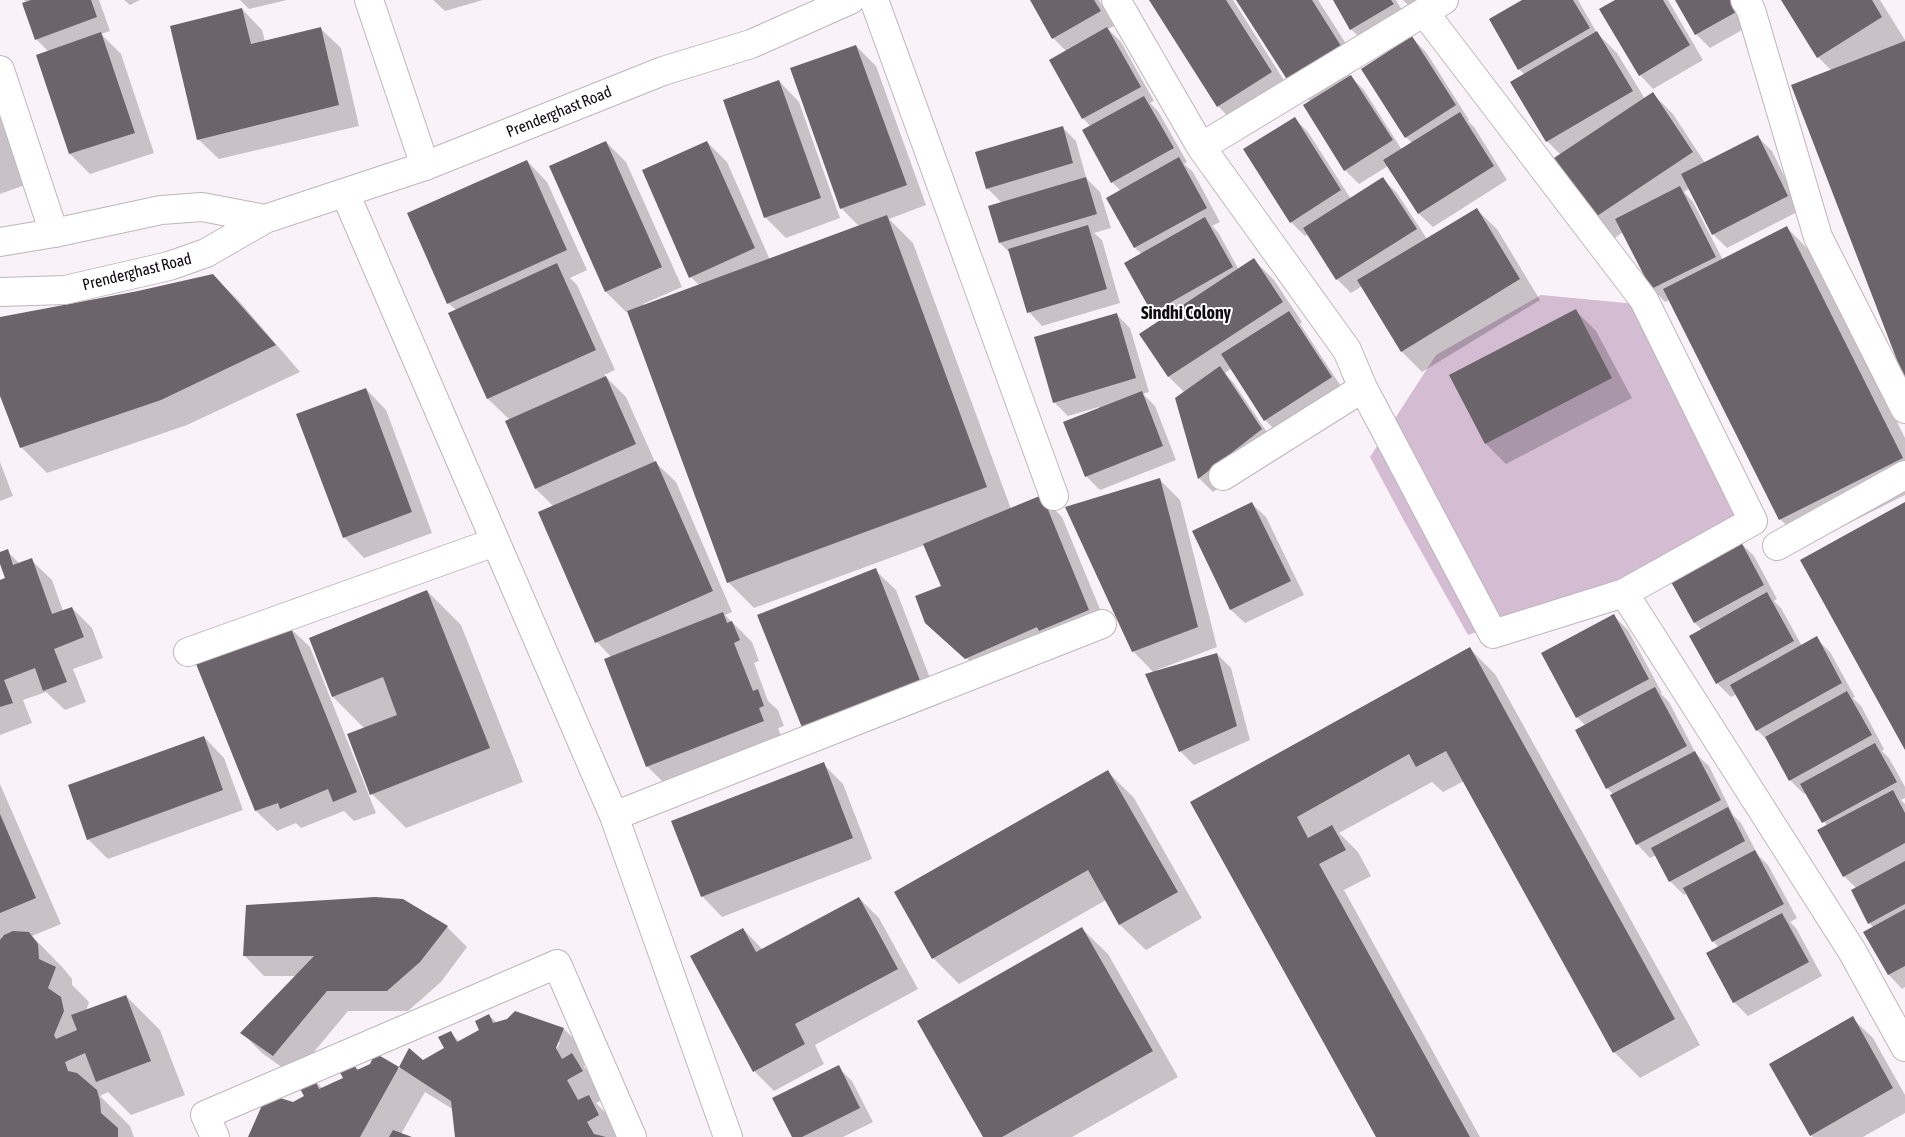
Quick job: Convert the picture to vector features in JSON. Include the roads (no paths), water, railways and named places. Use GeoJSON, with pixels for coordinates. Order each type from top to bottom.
{"type":"FeatureCollection","features":[{"type":"Feature","properties":{"kind":"street"},"geometry":{"type":"LineString","coordinates":[[370,0],[424,166]]}},
{"type":"Feature","properties":{"kind":"street","name":"Prenderghast Road"},"geometry":{"type":"LineString","coordinates":[[0,292],[65,290],[169,266],[206,253],[265,219],[424,166],[663,70],[751,44],[850,0]]}},
{"type":"Feature","properties":{"kind":"street"},"geometry":{"type":"LineString","coordinates":[[874,0],[1054,496]]}},
{"type":"Feature","properties":{"kind":"street"},"geometry":{"type":"LineString","coordinates":[[1116,0],[1201,147],[1347,350],[1363,388],[1493,634],[1624,594],[1753,521],[1644,300],[1434,6],[1201,147]]}},
{"type":"Feature","properties":{"kind":"street"},"geometry":{"type":"LineString","coordinates":[[1745,0],[1750,10],[1818,237],[1905,409]]}},
{"type":"Feature","properties":{"kind":"street"},"geometry":{"type":"LineString","coordinates":[[0,70],[54,234]]}},
{"type":"Feature","properties":{"kind":"street"},"geometry":{"type":"LineString","coordinates":[[345,193],[614,816],[728,1137]]}},
{"type":"Feature","properties":{"kind":"street","name":"Prenderghast Road"},"geometry":{"type":"LineString","coordinates":[[0,242],[54,234],[162,210],[194,207],[265,219]]}},
{"type":"Feature","properties":{"kind":"street"},"geometry":{"type":"LineString","coordinates":[[1223,476],[1363,388]]}},
{"type":"Feature","properties":{"kind":"street"},"geometry":{"type":"LineString","coordinates":[[1777,546],[1905,475]]}},
{"type":"Feature","properties":{"kind":"street"},"geometry":{"type":"LineString","coordinates":[[188,652],[495,542]]}},
{"type":"Feature","properties":{"kind":"street"},"geometry":{"type":"LineString","coordinates":[[1624,594],[1852,951],[1905,1047]]}},
{"type":"Feature","properties":{"kind":"street"},"geometry":{"type":"LineString","coordinates":[[614,816],[1102,624]]}},
{"type":"Feature","properties":{"kind":"street"},"geometry":{"type":"LineString","coordinates":[[215,1137],[205,1115],[557,964],[632,1137]]}},
{"type":"Feature","properties":{"kind":"district","name":"Sindhi Colony"},"geometry":{"type":"Point","coordinates":[1186,313]}}]}
